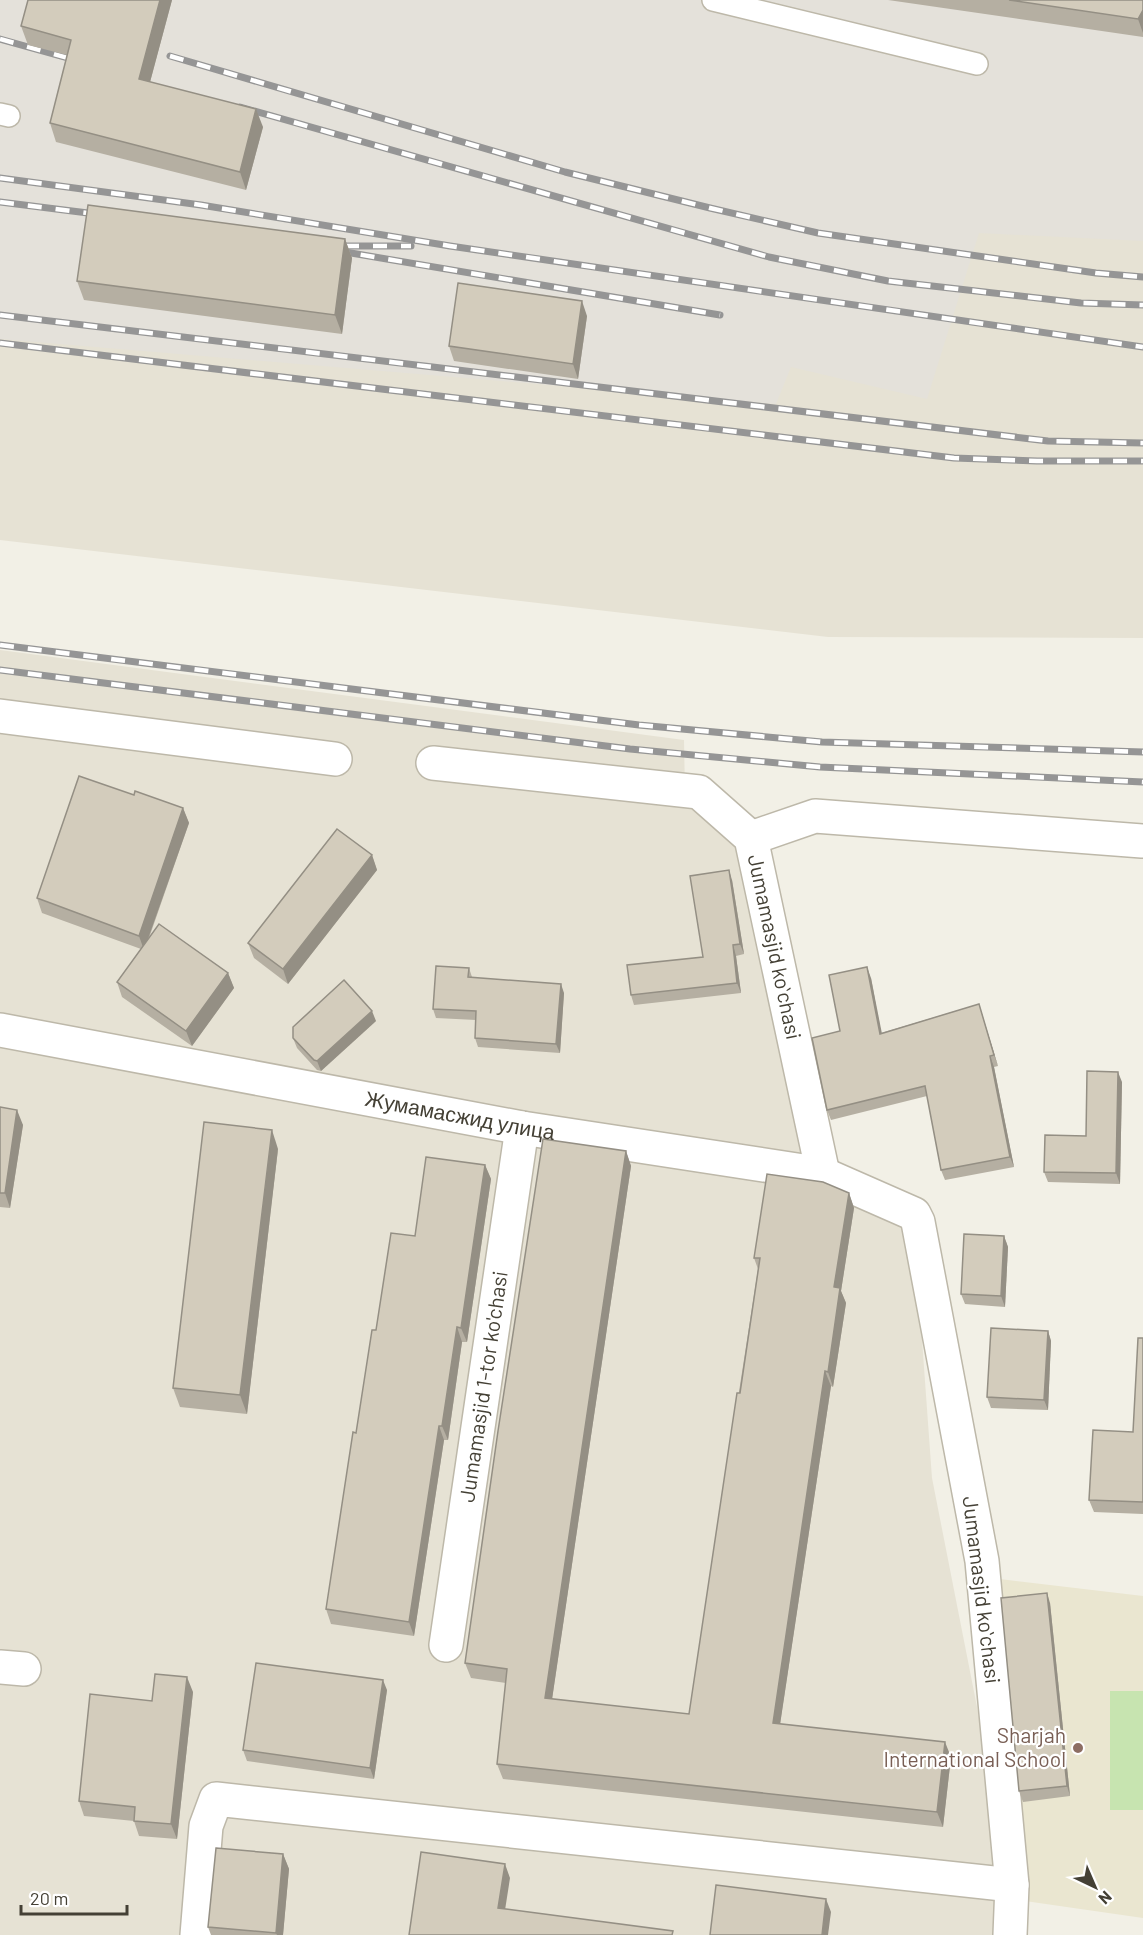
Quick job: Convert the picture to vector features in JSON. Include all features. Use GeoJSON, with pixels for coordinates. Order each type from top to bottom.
{"type":"FeatureCollection","features":[{"type":"Feature","properties":{"kind":"street"},"geometry":{"type":"LineString","coordinates":[[0,716],[335,759]]}},
{"type":"Feature","properties":{"kind":"street","name":"Jumamasjid koʻchasi"},"geometry":{"type":"LineString","coordinates":[[433,764],[699,792],[751,838],[823,1174]]}},
{"type":"Feature","properties":{"kind":"street"},"geometry":{"type":"LineString","coordinates":[[751,838],[815,816],[1142,841]]}},
{"type":"Feature","properties":{"kind":"street","name":"Жумамасжид улица"},"geometry":{"type":"LineString","coordinates":[[0,1030],[522,1128],[823,1174],[914,1214]]}},
{"type":"Feature","properties":{"kind":"street","name":"Jumamasjid 1-tor ko'chasi"},"geometry":{"type":"LineString","coordinates":[[446,1645],[522,1128]]}},
{"type":"Feature","properties":{"kind":"street","name":"Jumamasjid koʻchasi"},"geometry":{"type":"LineString","coordinates":[[914,1214],[918,1222],[981,1562],[1012,1885],[1010,1935]]}},
{"type":"Feature","properties":{"kind":"street"},"geometry":{"type":"LineString","coordinates":[[197,1935],[206,1826],[216,1799],[1012,1885]]}},
{"type":"Feature","properties":{"kind":"lane"},"geometry":{"type":"LineString","coordinates":[[713,0],[978,64]]}},
{"type":"Feature","properties":{"kind":"shaded area"},"geometry":{"type":"Polygon","coordinates":[[[0,0],[1143,0],[1143,638],[828,637],[0,540],[0,0]]]}},
{"type":"Feature","properties":{"kind":"shaded area"},"geometry":{"type":"Polygon","coordinates":[[[0,0],[1143,0],[1143,241],[979,233],[927,399],[791,367],[776,404],[0,339],[0,0]]]}},
{"type":"Feature","properties":{"kind":"shaded area"},"geometry":{"type":"Polygon","coordinates":[[[0,650],[684,740],[685,793],[749,839],[826,1181],[913,1215],[932,1478],[1012,1885],[1011,1935],[0,1935],[0,650]]]}},
{"type":"Feature","properties":{"kind":"shaded area","name":"Sharjah International School"},"geometry":{"type":"Polygon","coordinates":[[[1000,1579],[1143,1596],[1143,1918],[1025,1901],[1000,1579]]]}},
{"type":"Feature","properties":{"kind":"green space"},"geometry":{"type":"Polygon","coordinates":[[[1110,1691],[1143,1691],[1143,1810],[1110,1810],[1110,1691]]]}},
{"type":"Feature","properties":{"kind":"building"},"geometry":{"type":"Polygon","coordinates":[[[28,0],[160,0],[139,79],[256,109],[240,172],[50,123],[71,40],[21,26],[28,0]]]}},
{"type":"Feature","properties":{"kind":"building"},"geometry":{"type":"Polygon","coordinates":[[[1009,0],[1143,0],[1143,10],[1138,19],[1009,0]]]}},
{"type":"Feature","properties":{"kind":"building"},"geometry":{"type":"Polygon","coordinates":[[[88,205],[345,239],[335,315],[77,281],[88,205]]]}},
{"type":"Feature","properties":{"kind":"building"},"geometry":{"type":"Polygon","coordinates":[[[458,283],[582,301],[573,364],[449,346],[458,283]]]}},
{"type":"Feature","properties":{"kind":"building"},"geometry":{"type":"Polygon","coordinates":[[[79,776],[134,795],[135,791],[183,808],[139,936],[37,898],[79,776]]]}},
{"type":"Feature","properties":{"kind":"building"},"geometry":{"type":"Polygon","coordinates":[[[337,829],[372,855],[283,969],[248,943],[337,829]]]}},
{"type":"Feature","properties":{"kind":"building"},"geometry":{"type":"Polygon","coordinates":[[[729,870],[740,944],[733,945],[737,983],[631,995],[627,965],[703,957],[690,876],[729,870]]]}},
{"type":"Feature","properties":{"kind":"building"},"geometry":{"type":"Polygon","coordinates":[[[159,924],[228,973],[186,1031],[117,982],[159,924]]]}},
{"type":"Feature","properties":{"kind":"building"},"geometry":{"type":"Polygon","coordinates":[[[436,966],[469,968],[468,977],[561,984],[556,1044],[475,1038],[476,1011],[433,1009],[436,966]]]}},
{"type":"Feature","properties":{"kind":"building"},"geometry":{"type":"Polygon","coordinates":[[[867,967],[880,1034],[979,1004],[994,1055],[990,1056],[1010,1157],[941,1170],[925,1086],[827,1110],[812,1038],[840,1031],[829,975],[867,967]]]}},
{"type":"Feature","properties":{"kind":"building"},"geometry":{"type":"Polygon","coordinates":[[[344,980],[372,1011],[317,1061],[314,1060],[293,1038],[293,1027],[344,980]]]}},
{"type":"Feature","properties":{"kind":"building"},"geometry":{"type":"Polygon","coordinates":[[[1087,1071],[1118,1072],[1116,1173],[1044,1172],[1045,1135],[1086,1136],[1087,1071]]]}},
{"type":"Feature","properties":{"kind":"building"},"geometry":{"type":"Polygon","coordinates":[[[0,1107],[17,1110],[5,1193],[0,1193],[0,1107]]]}},
{"type":"Feature","properties":{"kind":"building"},"geometry":{"type":"Polygon","coordinates":[[[204,1122],[272,1130],[240,1395],[173,1388],[204,1122]]]}},
{"type":"Feature","properties":{"kind":"building"},"geometry":{"type":"Polygon","coordinates":[[[543,1139],[626,1151],[545,1698],[689,1714],[737,1393],[740,1393],[760,1258],[754,1258],[767,1174],[823,1182],[849,1193],[834,1287],[840,1288],[828,1372],[825,1371],[773,1723],[945,1742],[937,1812],[497,1764],[507,1669],[465,1663],[543,1139]]]}},
{"type":"Feature","properties":{"kind":"building"},"geometry":{"type":"Polygon","coordinates":[[[426,1157],[485,1165],[461,1328],[457,1327],[442,1426],[439,1426],[409,1622],[326,1609],[353,1432],[356,1433],[372,1330],[376,1330],[391,1233],[415,1236],[426,1157]]]}},
{"type":"Feature","properties":{"kind":"building"},"geometry":{"type":"Polygon","coordinates":[[[964,1234],[1004,1236],[1001,1296],[961,1294],[964,1234]]]}},
{"type":"Feature","properties":{"kind":"building"},"geometry":{"type":"Polygon","coordinates":[[[991,1328],[1048,1331],[1044,1400],[987,1397],[991,1328]]]}},
{"type":"Feature","properties":{"kind":"building"},"geometry":{"type":"Polygon","coordinates":[[[1138,1338],[1143,1338],[1143,1502],[1089,1500],[1093,1430],[1133,1432],[1138,1338]]]}},
{"type":"Feature","properties":{"kind":"building"},"geometry":{"type":"Polygon","coordinates":[[[1047,1593],[1067,1786],[1019,1791],[1001,1598],[1047,1593]]]}},
{"type":"Feature","properties":{"kind":"building"},"geometry":{"type":"Polygon","coordinates":[[[256,1663],[383,1680],[370,1768],[243,1750],[256,1663]]]}},
{"type":"Feature","properties":{"kind":"building"},"geometry":{"type":"Polygon","coordinates":[[[155,1674],[187,1677],[171,1824],[134,1821],[135,1807],[79,1801],[90,1694],[152,1701],[155,1674]]]}},
{"type":"Feature","properties":{"kind":"building"},"geometry":{"type":"Polygon","coordinates":[[[216,1848],[283,1854],[276,1933],[208,1927],[216,1848]]]}},
{"type":"Feature","properties":{"kind":"building"},"geometry":{"type":"Polygon","coordinates":[[[421,1852],[505,1864],[498,1908],[673,1931],[672,1935],[409,1935],[421,1852]]]}},
{"type":"Feature","properties":{"kind":"building"},"geometry":{"type":"Polygon","coordinates":[[[716,1885],[826,1899],[822,1935],[710,1935],[716,1885]]]}},
{"type":"Feature","properties":{"kind":"railway"},"geometry":{"type":"LineString","coordinates":[[0,39],[82,62]]}},
{"type":"Feature","properties":{"kind":"railway"},"geometry":{"type":"LineString","coordinates":[[170,56],[565,172],[818,233],[1096,273],[1143,277]]}},
{"type":"Feature","properties":{"kind":"railway"},"geometry":{"type":"LineString","coordinates":[[240,107],[769,257],[888,281],[1081,303],[1143,305]]}},
{"type":"Feature","properties":{"kind":"railway"},"geometry":{"type":"LineString","coordinates":[[0,178],[201,205],[450,246],[1143,347]]}},
{"type":"Feature","properties":{"kind":"railway"},"geometry":{"type":"LineString","coordinates":[[0,202],[104,215]]}},
{"type":"Feature","properties":{"kind":"railway"},"geometry":{"type":"LineString","coordinates":[[345,246],[411,246]]}},
{"type":"Feature","properties":{"kind":"railway"},"geometry":{"type":"LineString","coordinates":[[333,250],[720,315]]}},
{"type":"Feature","properties":{"kind":"railway"},"geometry":{"type":"LineString","coordinates":[[0,315],[1048,441],[1143,443]]}},
{"type":"Feature","properties":{"kind":"railway"},"geometry":{"type":"LineString","coordinates":[[0,343],[954,458],[1143,461]]}},
{"type":"Feature","properties":{"kind":"railway"},"geometry":{"type":"LineString","coordinates":[[0,645],[639,725],[822,742],[1143,752]]}},
{"type":"Feature","properties":{"kind":"railway"},"geometry":{"type":"LineString","coordinates":[[0,670],[630,749],[820,767],[1143,782]]}},
{"type":"Feature","properties":{"kind":"place","name":"Sharjah International School"},"geometry":{"type":"Point","coordinates":[1078,1748]}}]}
